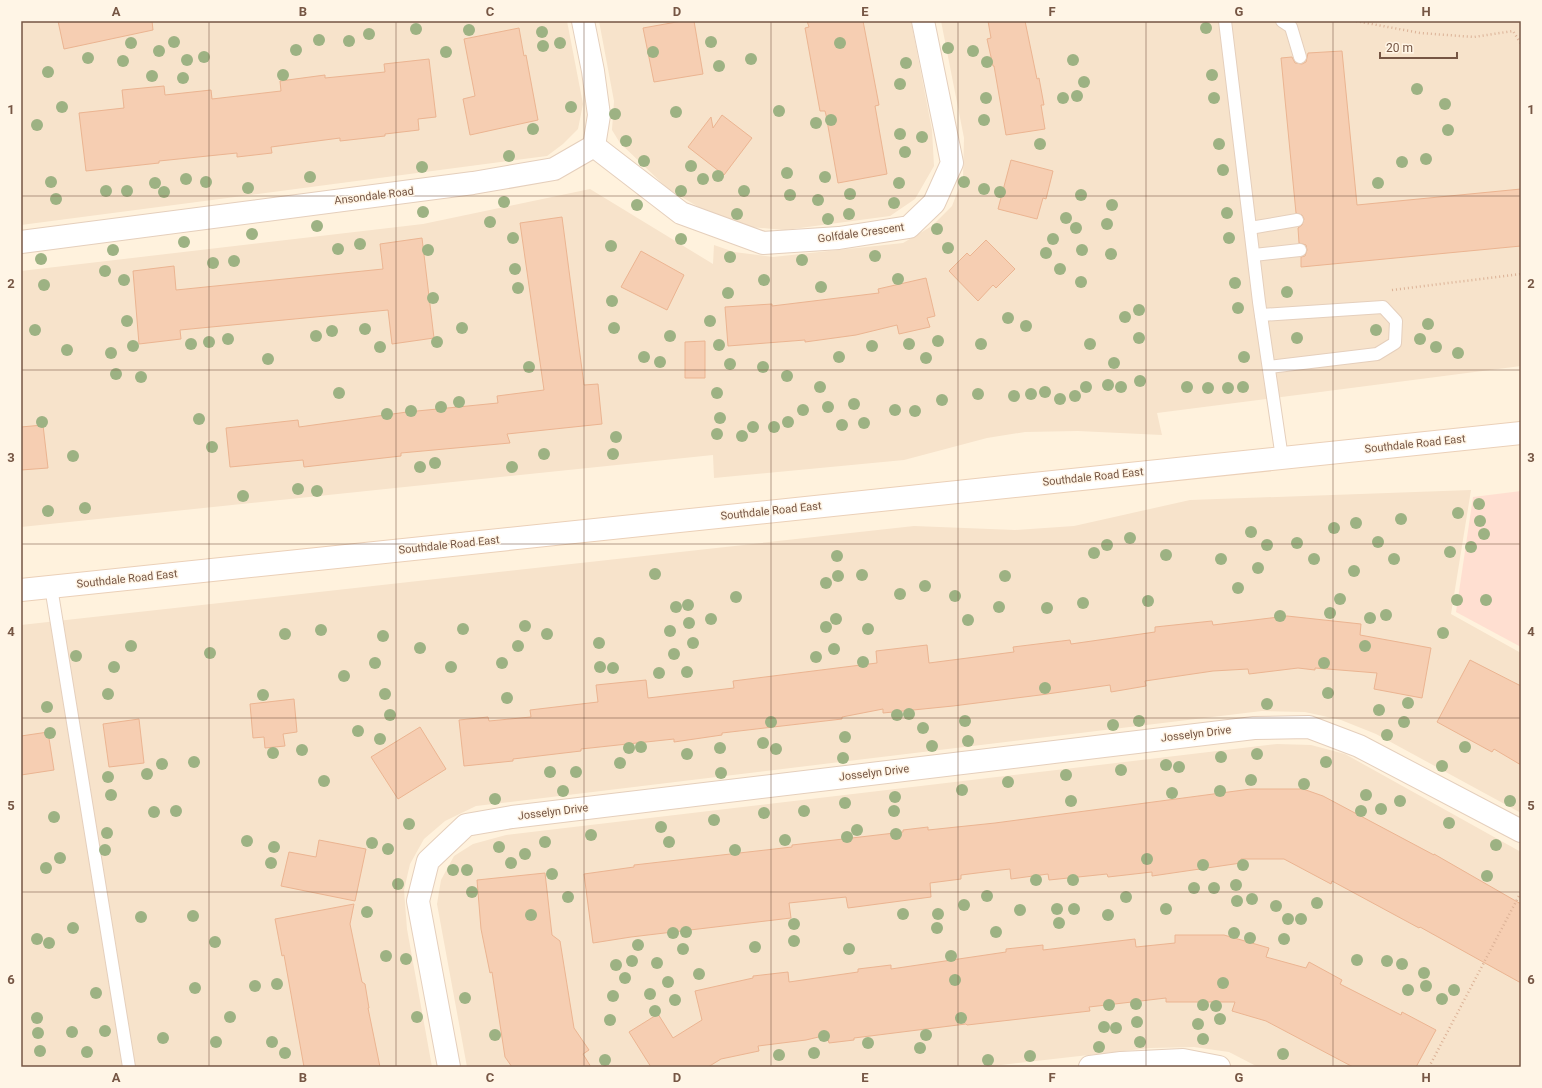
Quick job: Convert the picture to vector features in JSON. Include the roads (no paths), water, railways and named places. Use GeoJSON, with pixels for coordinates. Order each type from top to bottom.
{"type":"FeatureCollection","features":[{"type":"Feature","properties":{"kind":"street"},"geometry":{"type":"LineString","coordinates":[[583,21],[593,71],[599,115],[594,146]]}},
{"type":"Feature","properties":{"kind":"street","name":"Golfdale Crescent"},"geometry":{"type":"LineString","coordinates":[[594,146],[681,213],[763,243],[839,238],[908,226],[934,202],[952,163],[923,21]]}},
{"type":"Feature","properties":{"kind":"street","name":"Ansondale Road"},"geometry":{"type":"LineString","coordinates":[[21,242],[473,183],[554,169],[594,146]]}},
{"type":"Feature","properties":{"kind":"street","name":"Southdale Road East"},"geometry":{"type":"LineString","coordinates":[[21,590],[1521,433]]}},
{"type":"Feature","properties":{"kind":"street","name":"Josselyn Drive"},"geometry":{"type":"LineString","coordinates":[[448,1067],[418,901],[428,861],[466,825],[528,815],[1254,728],[1309,727],[1359,746],[1521,831]]}},
{"type":"Feature","properties":{"kind":"street"},"geometry":{"type":"LineString","coordinates":[[1090,1067],[1121,1063],[1183,1060],[1219,1067]]}},
{"type":"Feature","properties":{"kind":"lane"},"geometry":{"type":"LineString","coordinates":[[1225,21],[1261,315],[1282,458]]}},
{"type":"Feature","properties":{"kind":"lane"},"geometry":{"type":"LineString","coordinates":[[1282,21],[1291,27],[1300,57]]}},
{"type":"Feature","properties":{"kind":"lane"},"geometry":{"type":"LineString","coordinates":[[1250,228],[1297,220]]}},
{"type":"Feature","properties":{"kind":"lane"},"geometry":{"type":"LineString","coordinates":[[1254,255],[1300,250]]}},
{"type":"Feature","properties":{"kind":"lane"},"geometry":{"type":"LineString","coordinates":[[1261,315],[1383,307],[1396,321],[1396,343],[1377,354],[1269,367]]}},
{"type":"Feature","properties":{"kind":"lane"},"geometry":{"type":"LineString","coordinates":[[51,587],[129,1067]]}}]}
